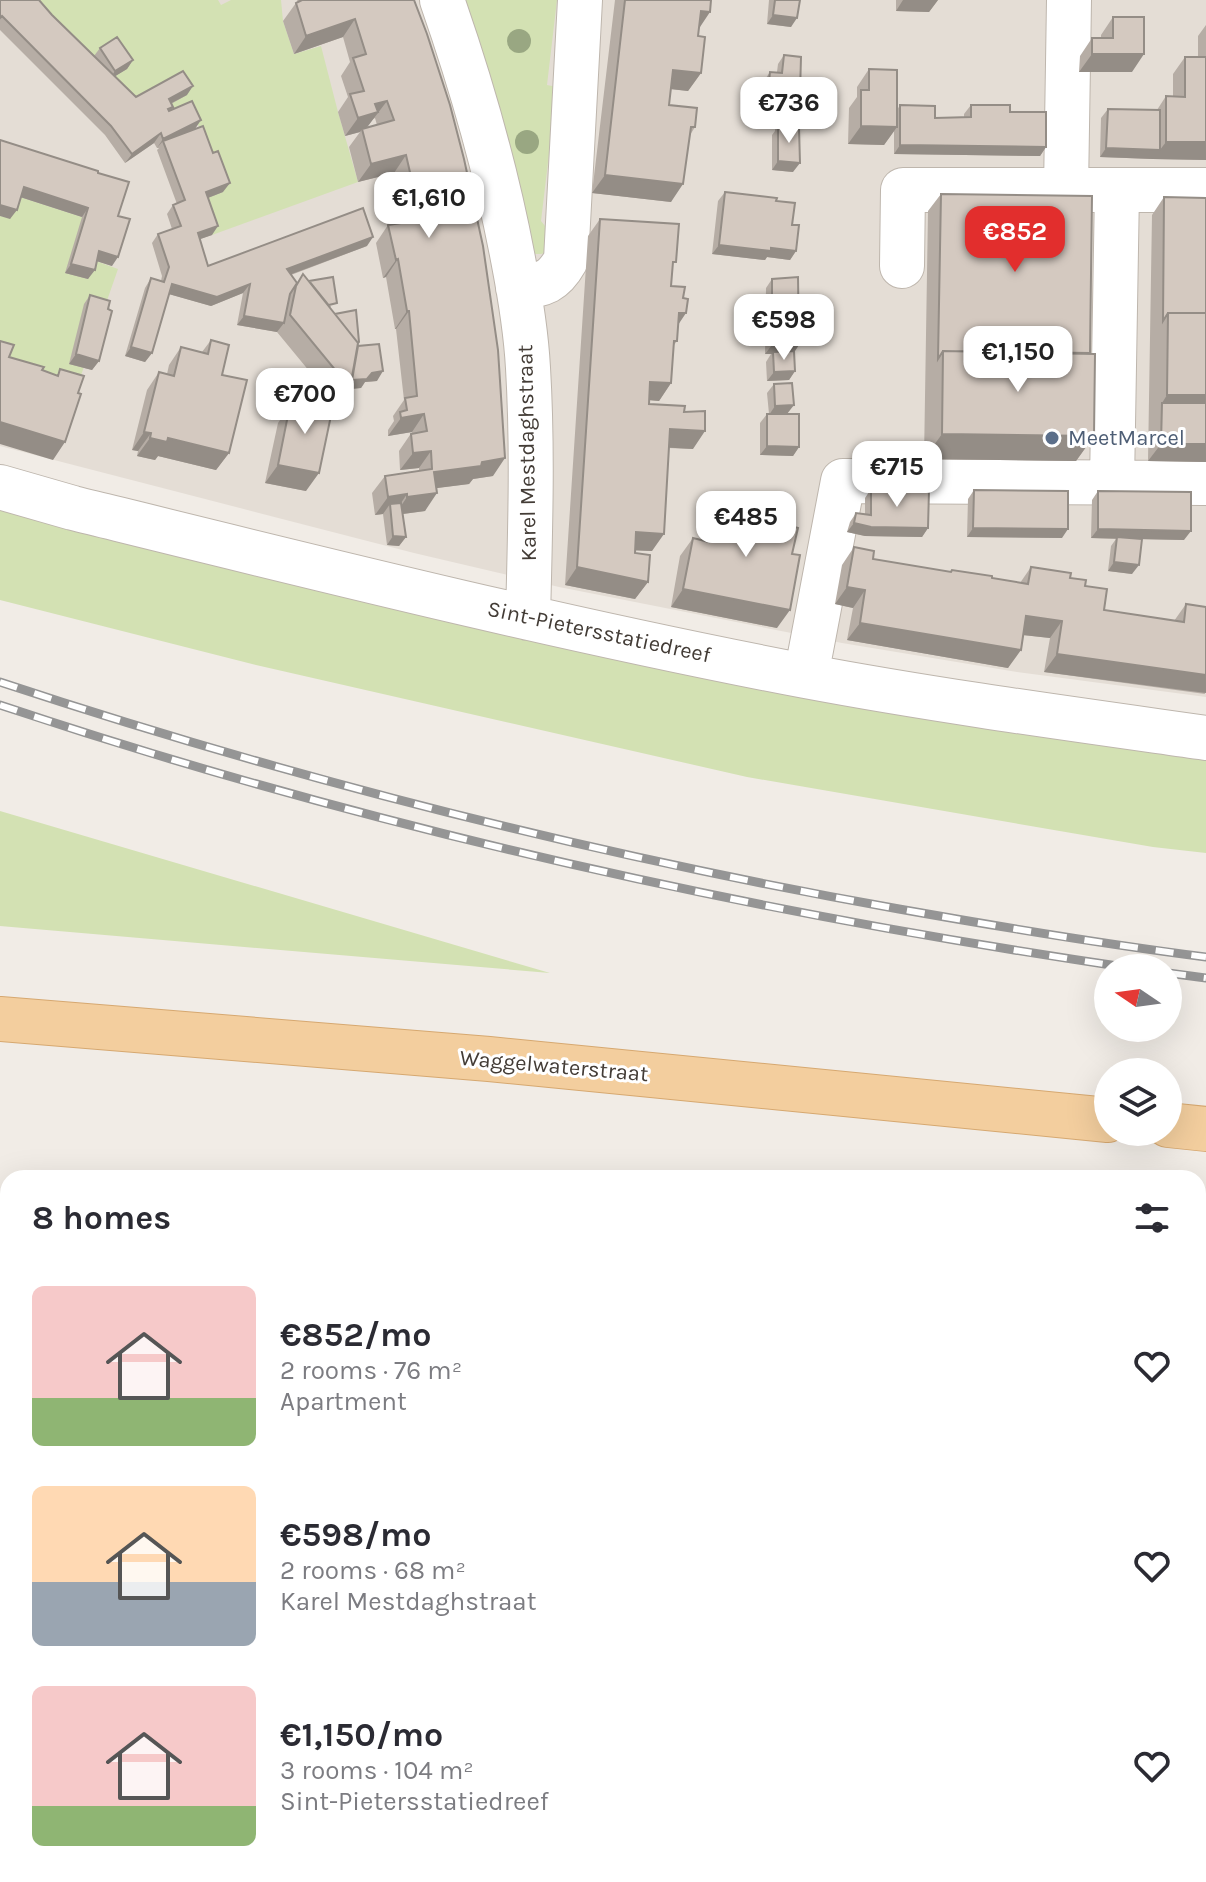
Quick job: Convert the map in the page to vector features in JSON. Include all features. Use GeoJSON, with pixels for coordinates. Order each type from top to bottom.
{"type":"FeatureCollection","features":[{"type":"Feature","properties":{"kind":"main road","name":"Waggelwaterstraat"},"geometry":{"type":"LineString","coordinates":[[0,1019],[489,1059],[1094,1119]]}},
{"type":"Feature","properties":{"kind":"main road"},"geometry":{"type":"LineString","coordinates":[[1182,1126],[1206,1129]]}},
{"type":"Feature","properties":{"kind":"street","name":"Karel Mestdaghstraat"},"geometry":{"type":"LineString","coordinates":[[442,0],[469,78],[494,168],[518,288],[528,365],[531,459],[528,618]]}},
{"type":"Feature","properties":{"kind":"street"},"geometry":{"type":"LineString","coordinates":[[518,288],[544,284],[557,276],[566,260],[580,0]]}},
{"type":"Feature","properties":{"kind":"street"},"geometry":{"type":"LineString","coordinates":[[1066,190],[1069,0]]}},
{"type":"Feature","properties":{"kind":"street"},"geometry":{"type":"LineString","coordinates":[[902,266],[903,190],[1206,190]]}},
{"type":"Feature","properties":{"kind":"street"},"geometry":{"type":"LineString","coordinates":[[1112,483],[1117,190]]}},
{"type":"Feature","properties":{"kind":"street"},"geometry":{"type":"LineString","coordinates":[[806,676],[843,481],[1206,483]]}},
{"type":"Feature","properties":{"kind":"street","name":"Sint-Pietersstatiedreef"},"geometry":{"type":"LineString","coordinates":[[0,487],[73,508],[528,618],[806,676],[998,709],[1206,738]]}},
{"type":"Feature","properties":{"kind":"shaded area"},"geometry":{"type":"Polygon","coordinates":[[[0,0],[1206,0],[1206,697],[1017,672],[842,643],[559,587],[414,553],[0,446],[0,0]]]}},
{"type":"Feature","properties":{"kind":"green space"},"geometry":{"type":"Polygon","coordinates":[[[28,0],[218,0],[221,5],[231,0],[281,0],[283,21],[294,54],[321,46],[358,182],[212,235],[200,201],[223,191],[191,106],[169,117],[129,106],[28,0]]]}},
{"type":"Feature","properties":{"kind":"green space"},"geometry":{"type":"Polygon","coordinates":[[[455,0],[557,0],[547,85],[557,87],[541,221],[557,241],[546,253],[529,253],[455,0]]]}},
{"type":"Feature","properties":{"kind":"green space"},"geometry":{"type":"Polygon","coordinates":[[[17,196],[82,217],[93,260],[118,269],[78,384],[0,363],[0,216],[10,218],[17,196]]]}},
{"type":"Feature","properties":{"kind":"green space"},"geometry":{"type":"Polygon","coordinates":[[[0,505],[394,609],[655,668],[993,729],[1206,757],[1206,853],[1153,847],[747,777],[256,665],[0,600],[0,505]]]}},
{"type":"Feature","properties":{"kind":"green space"},"geometry":{"type":"Polygon","coordinates":[[[0,811],[550,973],[0,926],[0,811]]]}},
{"type":"Feature","properties":{"kind":"building"},"geometry":{"type":"Polygon","coordinates":[[[0,0],[39,0],[136,97],[183,71],[193,86],[169,99],[173,107],[168,109],[192,101],[201,120],[163,139],[161,133],[132,154],[111,126],[2,16],[0,18],[0,0]]]}},
{"type":"Feature","properties":{"kind":"building"},"geometry":{"type":"Polygon","coordinates":[[[302,0],[414,0],[450,105],[483,246],[498,350],[505,458],[482,462],[481,466],[434,472],[437,493],[388,497],[385,476],[432,469],[431,451],[413,453],[411,434],[427,431],[424,414],[401,418],[400,412],[407,410],[405,398],[417,396],[409,311],[388,225],[421,220],[406,155],[371,164],[362,129],[394,120],[387,101],[375,104],[378,112],[358,118],[350,94],[364,91],[353,58],[366,54],[355,19],[306,36],[296,3],[302,0]]]}},
{"type":"Feature","properties":{"kind":"building"},"geometry":{"type":"Polygon","coordinates":[[[625,0],[711,0],[710,12],[701,11],[698,36],[705,37],[701,73],[673,70],[669,105],[697,108],[695,127],[691,127],[683,184],[605,175],[625,0]]]}},
{"type":"Feature","properties":{"kind":"building"},"geometry":{"type":"Polygon","coordinates":[[[775,0],[800,0],[797,18],[773,15],[775,0]]]}},
{"type":"Feature","properties":{"kind":"building"},"geometry":{"type":"Polygon","coordinates":[[[1113,17],[1144,17],[1144,54],[1092,54],[1092,38],[1113,38],[1113,17]]]}},
{"type":"Feature","properties":{"kind":"building"},"geometry":{"type":"Polygon","coordinates":[[[117,37],[133,60],[115,71],[100,48],[117,37]]]}},
{"type":"Feature","properties":{"kind":"building"},"geometry":{"type":"Polygon","coordinates":[[[784,55],[801,57],[800,93],[768,90],[770,72],[782,73],[784,55]]]}},
{"type":"Feature","properties":{"kind":"building"},"geometry":{"type":"Polygon","coordinates":[[[1185,57],[1206,57],[1206,142],[1166,142],[1166,96],[1185,97],[1185,57]]]}},
{"type":"Feature","properties":{"kind":"building"},"geometry":{"type":"Polygon","coordinates":[[[869,69],[897,70],[897,127],[861,126],[861,90],[869,90],[869,69]]]}},
{"type":"Feature","properties":{"kind":"building"},"geometry":{"type":"Polygon","coordinates":[[[784,96],[800,97],[797,125],[781,123],[784,96]]]}},
{"type":"Feature","properties":{"kind":"building"},"geometry":{"type":"Polygon","coordinates":[[[900,105],[935,106],[935,118],[971,117],[971,105],[1010,105],[1010,112],[1046,112],[1046,147],[900,145],[900,105]]]}},
{"type":"Feature","properties":{"kind":"building"},"geometry":{"type":"Polygon","coordinates":[[[1108,109],[1160,110],[1160,150],[1106,148],[1108,109]]]}},
{"type":"Feature","properties":{"kind":"building"},"geometry":{"type":"Polygon","coordinates":[[[203,126],[213,153],[218,151],[230,183],[206,192],[218,226],[198,233],[208,266],[363,208],[373,237],[287,269],[297,283],[290,294],[284,323],[244,316],[250,284],[217,297],[172,284],[152,353],[131,347],[151,278],[164,282],[169,267],[158,234],[181,226],[173,205],[185,200],[163,141],[203,126]]]}},
{"type":"Feature","properties":{"kind":"building"},"geometry":{"type":"Polygon","coordinates":[[[778,126],[799,128],[800,163],[778,161],[778,126]]]}},
{"type":"Feature","properties":{"kind":"building"},"geometry":{"type":"Polygon","coordinates":[[[0,140],[129,182],[118,216],[130,219],[118,257],[99,251],[95,270],[71,264],[88,208],[24,187],[17,210],[0,205],[0,140]]]}},
{"type":"Feature","properties":{"kind":"building"},"geometry":{"type":"Polygon","coordinates":[[[725,192],[795,203],[792,225],[799,225],[796,251],[719,245],[725,192]]]}},
{"type":"Feature","properties":{"kind":"building"},"geometry":{"type":"Polygon","coordinates":[[[941,194],[1092,196],[1090,353],[943,351],[938,359],[941,194]]]}},
{"type":"Feature","properties":{"kind":"building"},"geometry":{"type":"Polygon","coordinates":[[[1164,197],[1206,198],[1206,313],[1168,313],[1163,321],[1164,197]]]}},
{"type":"Feature","properties":{"kind":"building"},"geometry":{"type":"Polygon","coordinates":[[[600,219],[679,224],[671,286],[685,287],[683,298],[688,299],[686,313],[679,313],[671,383],[650,382],[649,404],[685,406],[684,412],[705,411],[705,431],[670,429],[664,534],[636,532],[635,553],[650,555],[648,582],[577,567],[600,219]]]}},
{"type":"Feature","properties":{"kind":"building"},"geometry":{"type":"Polygon","coordinates":[[[303,274],[358,343],[350,388],[290,315],[296,286],[303,274]]]}},
{"type":"Feature","properties":{"kind":"building"},"geometry":{"type":"Polygon","coordinates":[[[333,277],[337,303],[330,307],[309,281],[333,277]]]}},
{"type":"Feature","properties":{"kind":"building"},"geometry":{"type":"Polygon","coordinates":[[[798,277],[799,345],[772,345],[772,279],[798,277]]]}},
{"type":"Feature","properties":{"kind":"building"},"geometry":{"type":"Polygon","coordinates":[[[90,295],[110,301],[108,309],[112,311],[99,361],[76,354],[90,295]]]}},
{"type":"Feature","properties":{"kind":"building"},"geometry":{"type":"Polygon","coordinates":[[[356,310],[359,342],[358,343],[335,314],[356,310]]]}},
{"type":"Feature","properties":{"kind":"building"},"geometry":{"type":"Polygon","coordinates":[[[1168,313],[1206,313],[1206,395],[1167,395],[1168,313]]]}},
{"type":"Feature","properties":{"kind":"building"},"geometry":{"type":"Polygon","coordinates":[[[211,340],[229,345],[222,375],[247,380],[229,453],[168,438],[167,442],[150,438],[151,433],[144,432],[159,372],[174,376],[181,347],[208,354],[211,340]]]}},
{"type":"Feature","properties":{"kind":"building"},"geometry":{"type":"Polygon","coordinates":[[[0,341],[14,345],[9,357],[44,367],[42,370],[58,376],[60,369],[84,376],[65,442],[0,422],[0,341]]]}},
{"type":"Feature","properties":{"kind":"building"},"geometry":{"type":"Polygon","coordinates":[[[379,344],[383,371],[372,373],[367,379],[352,380],[358,346],[379,344]]]}},
{"type":"Feature","properties":{"kind":"building"},"geometry":{"type":"Polygon","coordinates":[[[794,351],[795,371],[774,372],[773,352],[794,351]]]}},
{"type":"Feature","properties":{"kind":"building"},"geometry":{"type":"Polygon","coordinates":[[[943,351],[1095,354],[1094,436],[942,434],[943,351]]]}},
{"type":"Feature","properties":{"kind":"building"},"geometry":{"type":"Polygon","coordinates":[[[792,383],[794,405],[775,406],[774,384],[792,383]]]}},
{"type":"Feature","properties":{"kind":"building"},"geometry":{"type":"Polygon","coordinates":[[[293,401],[333,406],[319,473],[278,465],[293,401]]]}},
{"type":"Feature","properties":{"kind":"building"},"geometry":{"type":"Polygon","coordinates":[[[1162,403],[1206,403],[1206,444],[1161,444],[1162,403]]]}},
{"type":"Feature","properties":{"kind":"building"},"geometry":{"type":"Polygon","coordinates":[[[767,414],[799,414],[799,447],[767,446],[767,414]]]}},
{"type":"Feature","properties":{"kind":"building"},"geometry":{"type":"Polygon","coordinates":[[[871,489],[929,490],[928,528],[871,527],[854,523],[856,513],[871,515],[871,489]]]}},
{"type":"Feature","properties":{"kind":"building"},"geometry":{"type":"Polygon","coordinates":[[[974,490],[1068,491],[1068,529],[973,528],[974,490]]]}},
{"type":"Feature","properties":{"kind":"building"},"geometry":{"type":"Polygon","coordinates":[[[1098,491],[1191,492],[1191,531],[1098,529],[1098,491]]]}},
{"type":"Feature","properties":{"kind":"building"},"geometry":{"type":"Polygon","coordinates":[[[401,503],[406,537],[393,536],[390,504],[401,503]]]}},
{"type":"Feature","properties":{"kind":"building"},"geometry":{"type":"Polygon","coordinates":[[[733,507],[770,514],[771,507],[787,510],[784,524],[798,528],[792,554],[800,555],[790,610],[683,589],[693,538],[709,542],[716,512],[732,515],[733,507]]]}},
{"type":"Feature","properties":{"kind":"building"},"geometry":{"type":"Polygon","coordinates":[[[1117,537],[1142,539],[1139,565],[1114,562],[1117,537]]]}},
{"type":"Feature","properties":{"kind":"building"},"geometry":{"type":"Polygon","coordinates":[[[854,547],[874,551],[873,559],[1028,584],[1031,567],[1071,573],[1070,578],[1086,580],[1085,586],[1107,589],[1104,610],[1184,622],[1186,604],[1206,607],[1206,675],[1057,654],[1062,621],[1026,616],[1021,650],[860,623],[865,590],[847,587],[854,547]]]}},
{"type":"Feature","properties":{"kind":"railway"},"geometry":{"type":"LineString","coordinates":[[0,682],[221,751],[445,812],[558,839],[899,909],[1206,957]]}},
{"type":"Feature","properties":{"kind":"railway"},"geometry":{"type":"LineString","coordinates":[[0,705],[278,790],[560,862],[844,921],[1094,962]]}},
{"type":"Feature","properties":{"kind":"railway"},"geometry":{"type":"LineString","coordinates":[[1182,975],[1206,978]]}},
{"type":"Feature","properties":{"kind":"place","name":"MeetMarcel"},"geometry":{"type":"Point","coordinates":[1052,438]}}]}
